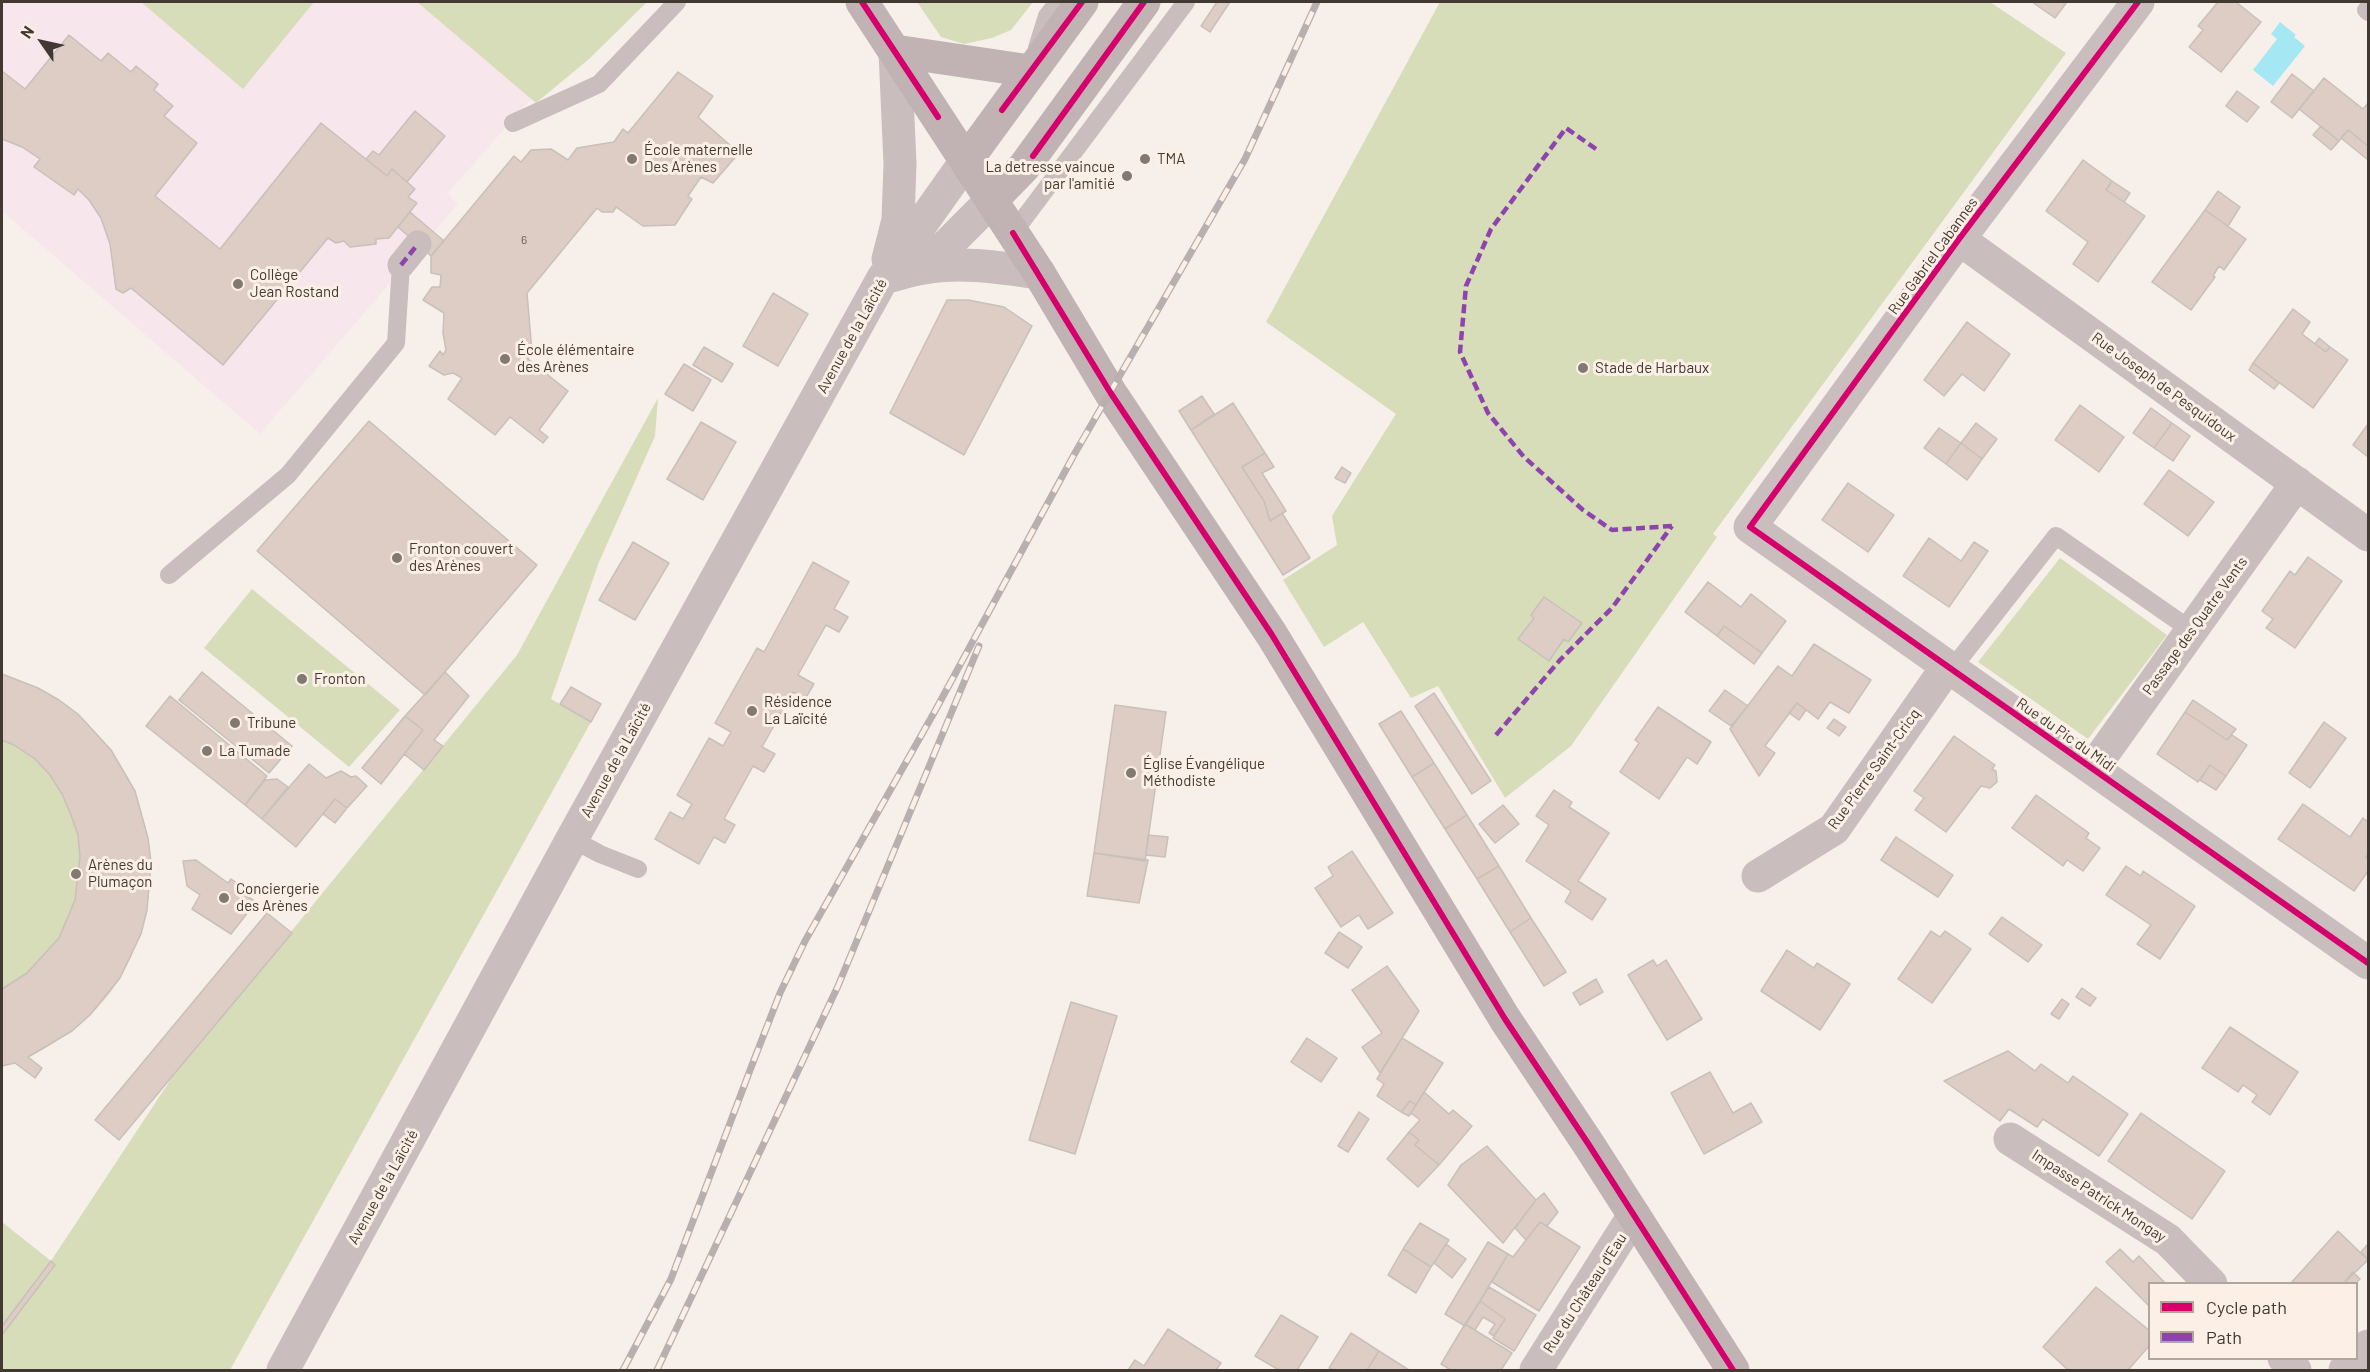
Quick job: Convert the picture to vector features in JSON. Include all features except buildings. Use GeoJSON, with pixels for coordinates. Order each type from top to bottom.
{"type":"FeatureCollection","features":[{"type":"Feature","properties":{"kind":"main road"},"geometry":{"type":"LineString","coordinates":[[862,2],[1039,273],[1110,392],[1272,635],[1505,1019],[1733,1371]]}},
{"type":"Feature","properties":{"kind":"main road"},"geometry":{"type":"LineString","coordinates":[[966,161],[1082,2]]}},
{"type":"Feature","properties":{"kind":"main road"},"geometry":{"type":"LineString","coordinates":[[992,200],[1024,167],[1144,2]]}},
{"type":"Feature","properties":{"kind":"main road"},"geometry":{"type":"LineString","coordinates":[[895,51],[1030,71]]}},
{"type":"Feature","properties":{"kind":"street","name":"Rue Gabriel Cabannes"},"geometry":{"type":"LineString","coordinates":[[1750,527],[1959,239],[2138,2]]}},
{"type":"Feature","properties":{"kind":"street"},"geometry":{"type":"LineString","coordinates":[[895,51],[900,164],[898,220],[883,278],[925,267],[976,265],[1039,273]]}},
{"type":"Feature","properties":{"kind":"street","name":"Avenue de la Laïcité"},"geometry":{"type":"LineString","coordinates":[[283,1371],[572,839],[883,278],[966,161]]}},
{"type":"Feature","properties":{"kind":"street"},"geometry":{"type":"LineString","coordinates":[[925,267],[992,200]]}},
{"type":"Feature","properties":{"kind":"street","name":"Rue Joseph de Pesquidoux"},"geometry":{"type":"LineString","coordinates":[[1959,239],[2368,535]]}},
{"type":"Feature","properties":{"kind":"street","name":"Passage des Quatre Vents"},"geometry":{"type":"LineString","coordinates":[[2093,768],[2297,483]]}},
{"type":"Feature","properties":{"kind":"street","name":"Rue du Pic du Midi"},"geometry":{"type":"LineString","coordinates":[[1750,527],[2367,958]]}},
{"type":"Feature","properties":{"kind":"street","name":"Rue Pierre Saint-Cricq"},"geometry":{"type":"LineString","coordinates":[[1758,876],[1834,829],[1949,668]]}},
{"type":"Feature","properties":{"kind":"street","name":"Impasse Patrick Mongay"},"geometry":{"type":"LineString","coordinates":[[2010,1139],[2168,1240],[2209,1282]]}},
{"type":"Feature","properties":{"kind":"street","name":"Rue du Château d'Eau"},"geometry":{"type":"LineString","coordinates":[[1536,1371],[1634,1215]]}},
{"type":"Feature","properties":{"kind":"street"},"geometry":{"type":"LineString","coordinates":[[2284,1360],[2295,1371]]}},
{"type":"Feature","properties":{"kind":"lane"},"geometry":{"type":"LineString","coordinates":[[513,123],[599,84],[677,2]]}},
{"type":"Feature","properties":{"kind":"lane"},"geometry":{"type":"LineString","coordinates":[[1030,71],[1047,16],[1058,2]]}},
{"type":"Feature","properties":{"kind":"lane"},"geometry":{"type":"LineString","coordinates":[[1013,233],[1186,2]]}},
{"type":"Feature","properties":{"kind":"lane"},"geometry":{"type":"LineString","coordinates":[[169,575],[288,475],[396,344],[410,254]]}},
{"type":"Feature","properties":{"kind":"lane"},"geometry":{"type":"LineString","coordinates":[[1949,668],[2056,536],[2191,630]]}},
{"type":"Feature","properties":{"kind":"lane"},"geometry":{"type":"LineString","coordinates":[[572,839],[600,854],[638,869]]}},
{"type":"Feature","properties":{"kind":"shaded area","name":"Collège Jean Rostand"},"geometry":{"type":"Polygon","coordinates":[[[2,2],[466,2],[551,76],[447,194],[458,204],[260,434],[2,211],[2,2]]]}},
{"type":"Feature","properties":{"kind":"green space"},"geometry":{"type":"Polygon","coordinates":[[[141,2],[314,2],[243,89],[141,2]]]}},
{"type":"Feature","properties":{"kind":"green space"},"geometry":{"type":"Polygon","coordinates":[[[417,2],[647,2],[589,59],[536,103],[417,2]]]}},
{"type":"Feature","properties":{"kind":"green space"},"geometry":{"type":"Polygon","coordinates":[[[917,2],[1033,2],[1011,30],[992,38],[964,44],[941,37],[917,2]]]}},
{"type":"Feature","properties":{"kind":"green space","name":"Stade de Harbaux"},"geometry":{"type":"Polygon","coordinates":[[[1440,2],[1990,2],[2066,53],[1713,534],[1717,537],[1571,746],[1505,798],[1438,686],[1411,698],[1363,622],[1324,647],[1283,580],[1337,545],[1332,516],[1396,414],[1266,322],[1440,2]]]}},
{"type":"Feature","properties":{"kind":"green space"},"geometry":{"type":"Polygon","coordinates":[[[658,398],[655,436],[599,562],[551,699],[591,722],[230,1370],[2,1370],[2,1222],[51,1261],[173,1076],[517,655],[658,398]]]}},
{"type":"Feature","properties":{"kind":"green space"},"geometry":{"type":"Polygon","coordinates":[[[2060,558],[2167,635],[2088,739],[1978,662],[2060,558]]]}},
{"type":"Feature","properties":{"kind":"green space","name":"Fronton"},"geometry":{"type":"Polygon","coordinates":[[[252,589],[400,710],[349,767],[204,648],[252,589]]]}},
{"type":"Feature","properties":{"kind":"green space","name":"Arènes du Plumaçon"},"geometry":{"type":"Polygon","coordinates":[[[2,674],[47,693],[85,721],[115,756],[136,796],[148,840],[150,886],[141,933],[120,978],[102,1003],[80,1024],[56,1042],[29,1057],[42,1068],[35,1078],[15,1063],[2,1066],[2,674]]]}},
{"type":"Feature","properties":{"kind":"water"},"geometry":{"type":"Polygon","coordinates":[[[2280,22],[2305,46],[2273,86],[2253,70],[2277,39],[2271,34],[2280,22]]]}},
{"type":"Feature","properties":{"kind":"railway"},"geometry":{"type":"LineString","coordinates":[[623,1370],[671,1279],[780,993],[805,941],[935,711],[1075,453],[1245,159],[1317,2]]}},
{"type":"Feature","properties":{"kind":"railway"},"geometry":{"type":"LineString","coordinates":[[657,1370],[838,986],[979,646]]}},
{"type":"Feature","properties":{"kind":"marked path"},"geometry":{"type":"LineString","coordinates":[[1596,149],[1566,128],[1491,229],[1466,286],[1460,352],[1488,413],[1524,457],[1583,510],[1612,530],[1672,526]]}},
{"type":"Feature","properties":{"kind":"marked path"},"geometry":{"type":"LineString","coordinates":[[401,265],[418,244]]}},
{"type":"Feature","properties":{"kind":"marked path"},"geometry":{"type":"LineString","coordinates":[[1496,735],[1560,660],[1612,608],[1672,526]]}},
{"type":"Feature","properties":{"kind":"cycle path"},"geometry":{"type":"LineString","coordinates":[[862,2],[938,117]]}},
{"type":"Feature","properties":{"kind":"cycle path"},"geometry":{"type":"LineString","coordinates":[[1002,110],[1082,2]]}},
{"type":"Feature","properties":{"kind":"cycle path"},"geometry":{"type":"LineString","coordinates":[[1033,156],[1144,2]]}},
{"type":"Feature","properties":{"kind":"cycle path"},"geometry":{"type":"LineString","coordinates":[[2138,2],[1959,239],[1750,527],[2368,963]]}},
{"type":"Feature","properties":{"kind":"cycle path"},"geometry":{"type":"LineString","coordinates":[[1013,233],[1110,392],[1272,635],[1505,1019],[1589,1145],[1733,1370]]}},
{"type":"Feature","properties":{"kind":"place","name":"École maternelle Des Arènes"},"geometry":{"type":"Point","coordinates":[632,159]}},
{"type":"Feature","properties":{"kind":"place","name":"TMA"},"geometry":{"type":"Point","coordinates":[1145,159]}},
{"type":"Feature","properties":{"kind":"place","name":"La detresse vaincue par l'amitié"},"geometry":{"type":"Point","coordinates":[1127,176]}},
{"type":"Feature","properties":{"kind":"place","name":"Collège Jean Rostand"},"geometry":{"type":"Point","coordinates":[238,284]}},
{"type":"Feature","properties":{"kind":"place","name":"École élémentaire des Arènes"},"geometry":{"type":"Point","coordinates":[505,359]}},
{"type":"Feature","properties":{"kind":"place","name":"Stade de Harbaux"},"geometry":{"type":"Point","coordinates":[1583,368]}},
{"type":"Feature","properties":{"kind":"place","name":"Fronton couvert des Arènes"},"geometry":{"type":"Point","coordinates":[397,558]}},
{"type":"Feature","properties":{"kind":"place","name":"Fronton"},"geometry":{"type":"Point","coordinates":[302,679]}},
{"type":"Feature","properties":{"kind":"place","name":"Résidence La Laïcité"},"geometry":{"type":"Point","coordinates":[752,711]}},
{"type":"Feature","properties":{"kind":"place","name":"Tribune"},"geometry":{"type":"Point","coordinates":[235,723]}},
{"type":"Feature","properties":{"kind":"place","name":"La Tumade"},"geometry":{"type":"Point","coordinates":[207,751]}},
{"type":"Feature","properties":{"kind":"place","name":"Église Évangélique Méthodiste"},"geometry":{"type":"Point","coordinates":[1131,773]}},
{"type":"Feature","properties":{"kind":"place","name":"Arènes du Plumaçon"},"geometry":{"type":"Point","coordinates":[76,874]}},
{"type":"Feature","properties":{"kind":"place","name":"Conciergerie des Arènes"},"geometry":{"type":"Point","coordinates":[224,898]}}]}
